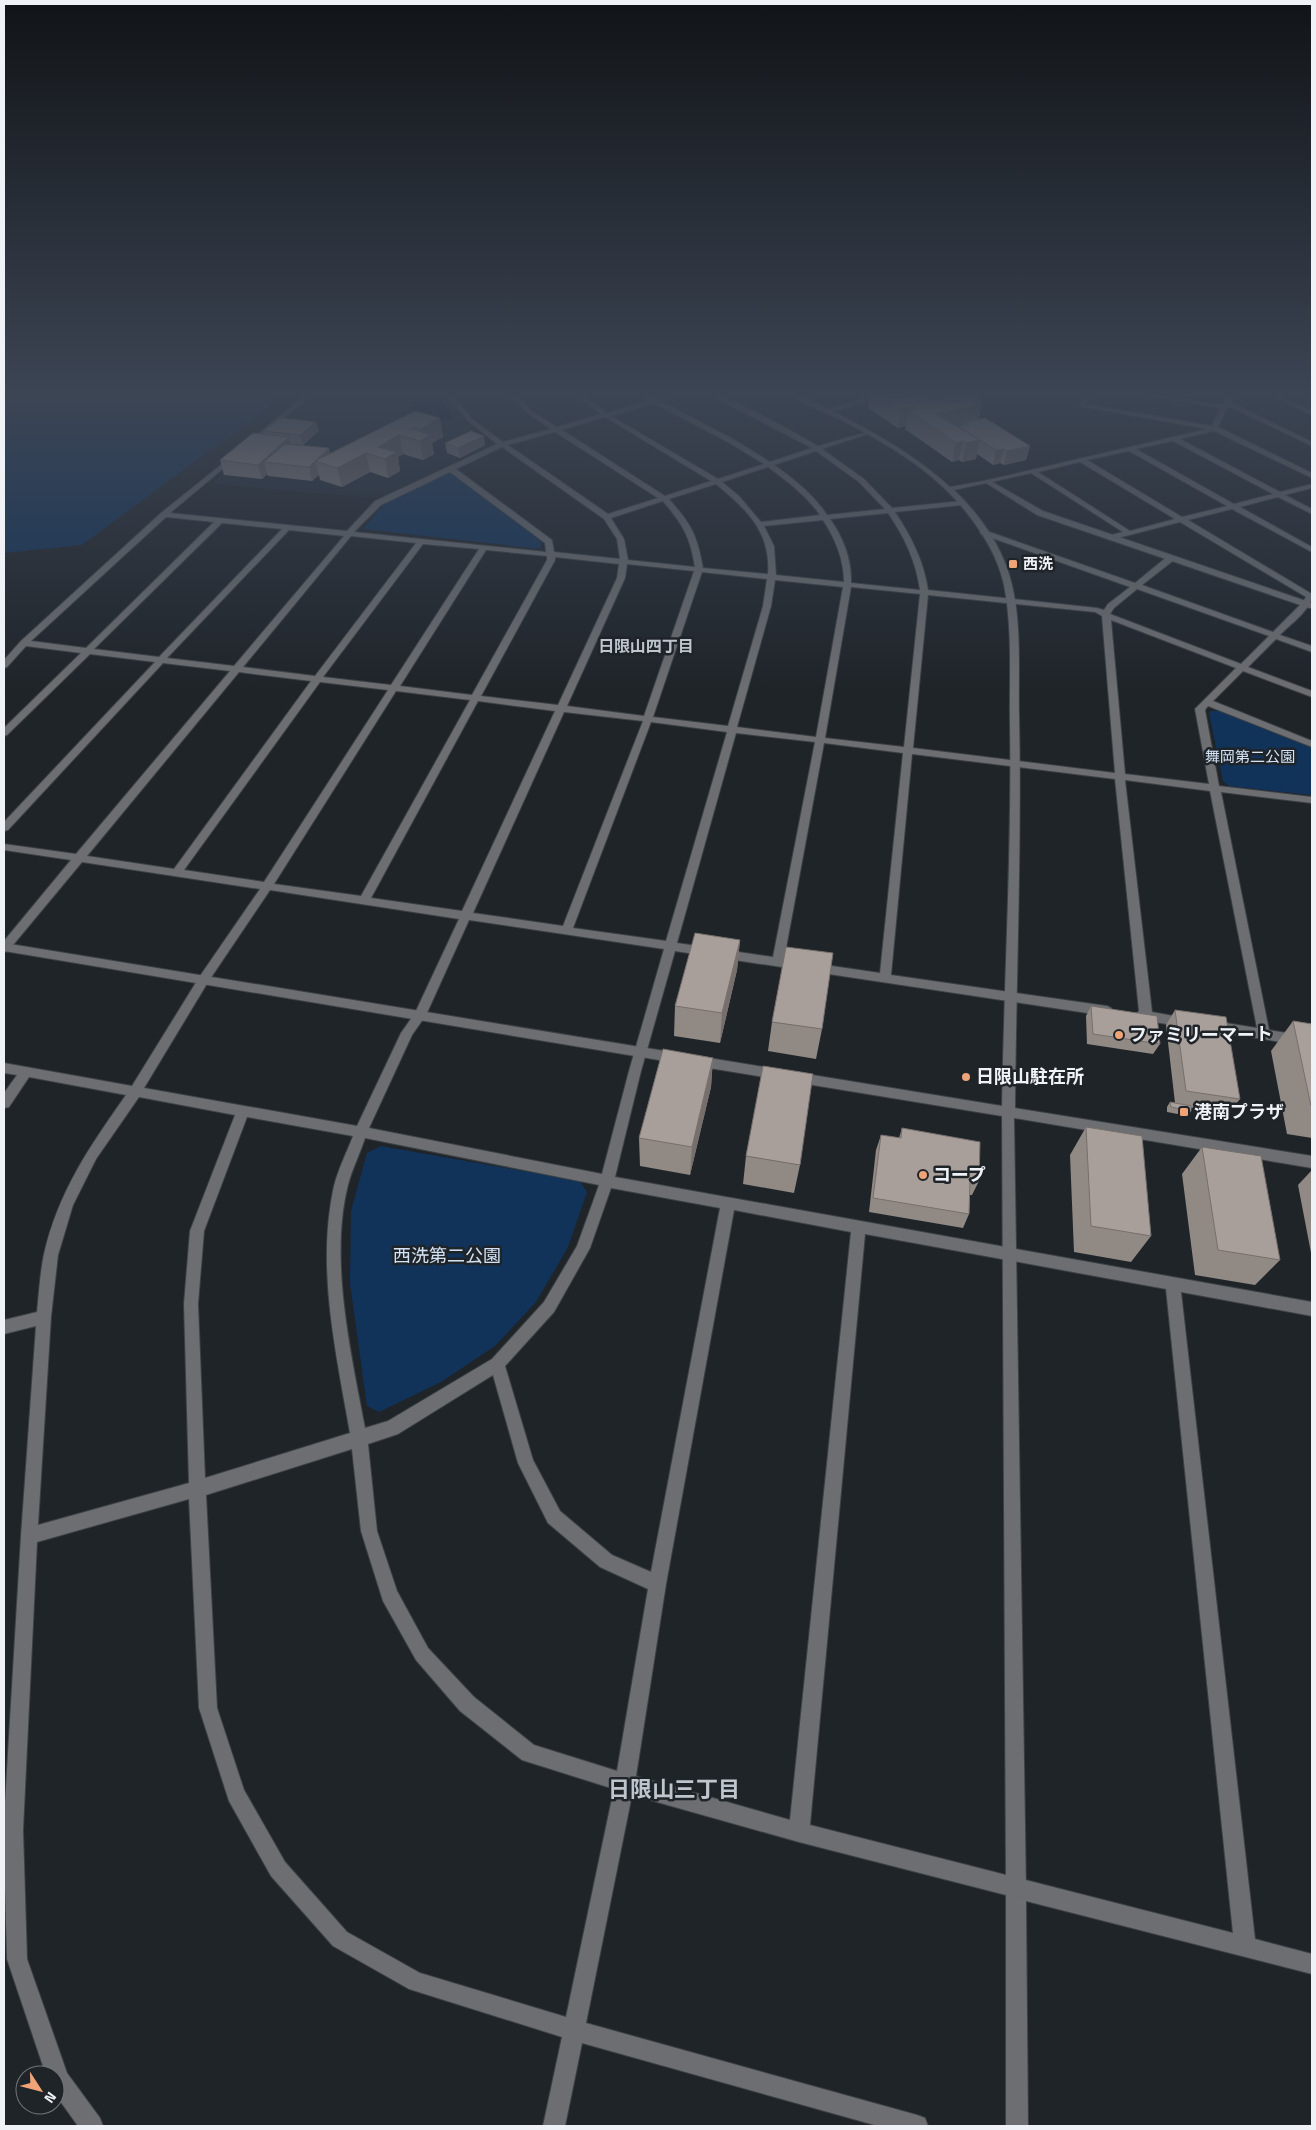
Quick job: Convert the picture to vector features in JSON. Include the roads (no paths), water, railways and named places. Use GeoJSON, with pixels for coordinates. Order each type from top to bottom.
{"type":"FeatureCollection","features":[{"type":"Feature","properties":{"kind":"street"},"geometry":{"type":"LineString","coordinates":[[4,664],[24,642],[192,491]]}},
{"type":"Feature","properties":{"kind":"street"},"geometry":{"type":"LineString","coordinates":[[4,947],[350,533],[378,503],[402,491]]}},
{"type":"Feature","properties":{"kind":"street"},"geometry":{"type":"LineString","coordinates":[[365,899],[477,698],[551,560],[548,542],[481,491]]}},
{"type":"Feature","properties":{"kind":"street"},"geometry":{"type":"LineString","coordinates":[[570,491],[607,517],[616,529],[623,544],[625,562],[621,578],[420,1015],[407,1033],[361,1132],[341,1185],[332,1240],[339,1316],[359,1439],[369,1531],[389,1595],[422,1654],[467,1704],[529,1753],[625,1783],[799,1832],[1312,1964]]}},
{"type":"Feature","properties":{"kind":"street"},"geometry":{"type":"LineString","coordinates":[[566,932],[648,719],[699,569],[695,543],[683,520],[665,499],[653,491]]}},
{"type":"Feature","properties":{"kind":"street"},"geometry":{"type":"LineString","coordinates":[[607,517],[690,491]]}},
{"type":"Feature","properties":{"kind":"street"},"geometry":{"type":"LineString","coordinates":[[30,1536],[197,1488],[392,1428],[497,1364],[549,1307],[583,1248],[607,1181],[640,1052],[767,606],[772,577],[768,538],[742,502],[730,491]]}},
{"type":"Feature","properties":{"kind":"street"},"geometry":{"type":"LineString","coordinates":[[778,962],[848,584],[846,563],[838,539],[826,517],[802,491]]}},
{"type":"Feature","properties":{"kind":"street"},"geometry":{"type":"LineString","coordinates":[[873,491],[890,510],[905,533],[919,565],[924,593],[885,978]]}},
{"type":"Feature","properties":{"kind":"street"},"geometry":{"type":"LineString","coordinates":[[952,491],[997,552],[1006,575],[1010,601],[1015,764],[1012,998],[1008,1112],[1017,2126]]}},
{"type":"Feature","properties":{"kind":"street"},"geometry":{"type":"LineString","coordinates":[[1003,491],[1031,510],[1310,604]]}},
{"type":"Feature","properties":{"kind":"street"},"geometry":{"type":"LineString","coordinates":[[1064,491],[1129,533]]}},
{"type":"Feature","properties":{"kind":"street"},"geometry":{"type":"LineString","coordinates":[[1134,491],[1310,596],[1310,604],[1200,709],[1214,789],[1264,1034]]}},
{"type":"Feature","properties":{"kind":"street"},"geometry":{"type":"LineString","coordinates":[[1207,491],[1312,550]]}},
{"type":"Feature","properties":{"kind":"street"},"geometry":{"type":"LineString","coordinates":[[1274,491],[1312,512]]}},
{"type":"Feature","properties":{"kind":"street"},"geometry":{"type":"LineString","coordinates":[[1110,538],[1290,491]]}},
{"type":"Feature","properties":{"kind":"street"},"geometry":{"type":"LineString","coordinates":[[759,524],[962,503]]}},
{"type":"Feature","properties":{"kind":"street"},"geometry":{"type":"LineString","coordinates":[[164,515],[1097,610],[1117,620],[1312,694]]}},
{"type":"Feature","properties":{"kind":"street"},"geometry":{"type":"LineString","coordinates":[[4,733],[221,520]]}},
{"type":"Feature","properties":{"kind":"street"},"geometry":{"type":"LineString","coordinates":[[4,828],[288,527]]}},
{"type":"Feature","properties":{"kind":"street"},"geometry":{"type":"LineString","coordinates":[[984,532],[1312,649]]}},
{"type":"Feature","properties":{"kind":"street"},"geometry":{"type":"LineString","coordinates":[[177,872],[318,678],[421,541]]}},
{"type":"Feature","properties":{"kind":"street"},"geometry":{"type":"LineString","coordinates":[[92,2126],[58,2079],[17,1959],[9,1832],[44,1316],[51,1255],[66,1204],[91,1155],[136,1091],[204,979],[268,885],[484,547]]}},
{"type":"Feature","properties":{"kind":"street"},"geometry":{"type":"LineString","coordinates":[[1146,1016],[1120,776],[1106,614],[1111,606],[1171,558]]}},
{"type":"Feature","properties":{"kind":"street"},"geometry":{"type":"LineString","coordinates":[[24,642],[1312,800]]}},
{"type":"Feature","properties":{"kind":"street"},"geometry":{"type":"LineString","coordinates":[[1207,702],[1312,744]]}},
{"type":"Feature","properties":{"kind":"street"},"geometry":{"type":"LineString","coordinates":[[4,847],[365,899],[566,932],[1146,1016],[1312,1042]]}},
{"type":"Feature","properties":{"kind":"street"},"geometry":{"type":"LineString","coordinates":[[4,947],[1312,1162]]}},
{"type":"Feature","properties":{"kind":"street"},"geometry":{"type":"LineString","coordinates":[[4,1068],[361,1132],[607,1181],[1312,1309]]}},
{"type":"Feature","properties":{"kind":"street"},"geometry":{"type":"LineString","coordinates":[[4,1103],[26,1072]]}},
{"type":"Feature","properties":{"kind":"street"},"geometry":{"type":"LineString","coordinates":[[242,1112],[197,1231],[190,1304],[197,1488],[208,1708],[236,1794],[278,1869],[340,1939],[416,1982],[573,2030],[916,2126]]}},
{"type":"Feature","properties":{"kind":"street"},"geometry":{"type":"LineString","coordinates":[[554,2126],[625,1783],[657,1584],[728,1203]]}},
{"type":"Feature","properties":{"kind":"street"},"geometry":{"type":"LineString","coordinates":[[799,1832],[859,1226]]}},
{"type":"Feature","properties":{"kind":"street"},"geometry":{"type":"LineString","coordinates":[[1173,1284],[1245,1946]]}},
{"type":"Feature","properties":{"kind":"street"},"geometry":{"type":"LineString","coordinates":[[4,1327],[44,1316]]}},
{"type":"Feature","properties":{"kind":"street"},"geometry":{"type":"LineString","coordinates":[[497,1364],[526,1463],[554,1517],[606,1561],[657,1584]]}},
{"type":"Feature","properties":{"kind":"place","name":"西洗"},"geometry":{"type":"Point","coordinates":[1013,564]}},
{"type":"Feature","properties":{"kind":"place","name":"ファミリーマート"},"geometry":{"type":"Point","coordinates":[1119,1035]}},
{"type":"Feature","properties":{"kind":"place","name":"日限山駐在所"},"geometry":{"type":"Point","coordinates":[966,1077]}},
{"type":"Feature","properties":{"kind":"place","name":"港南プラザ"},"geometry":{"type":"Point","coordinates":[1184,1112]}},
{"type":"Feature","properties":{"kind":"place","name":"コープ"},"geometry":{"type":"Point","coordinates":[923,1175]}},
{"type":"Feature","properties":{"kind":"district","name":"日限山四丁目"},"geometry":{"type":"Point","coordinates":[646,646]}},
{"type":"Feature","properties":{"kind":"district","name":"日限山三丁目"},"geometry":{"type":"Point","coordinates":[674,1789]}},
{"type":"Feature","properties":{"kind":"park label","name":"舞岡第二公園"},"geometry":{"type":"Point","coordinates":[1250,757]}},
{"type":"Feature","properties":{"kind":"park label","name":"西洗第二公園"},"geometry":{"type":"Point","coordinates":[447,1256]}}]}
